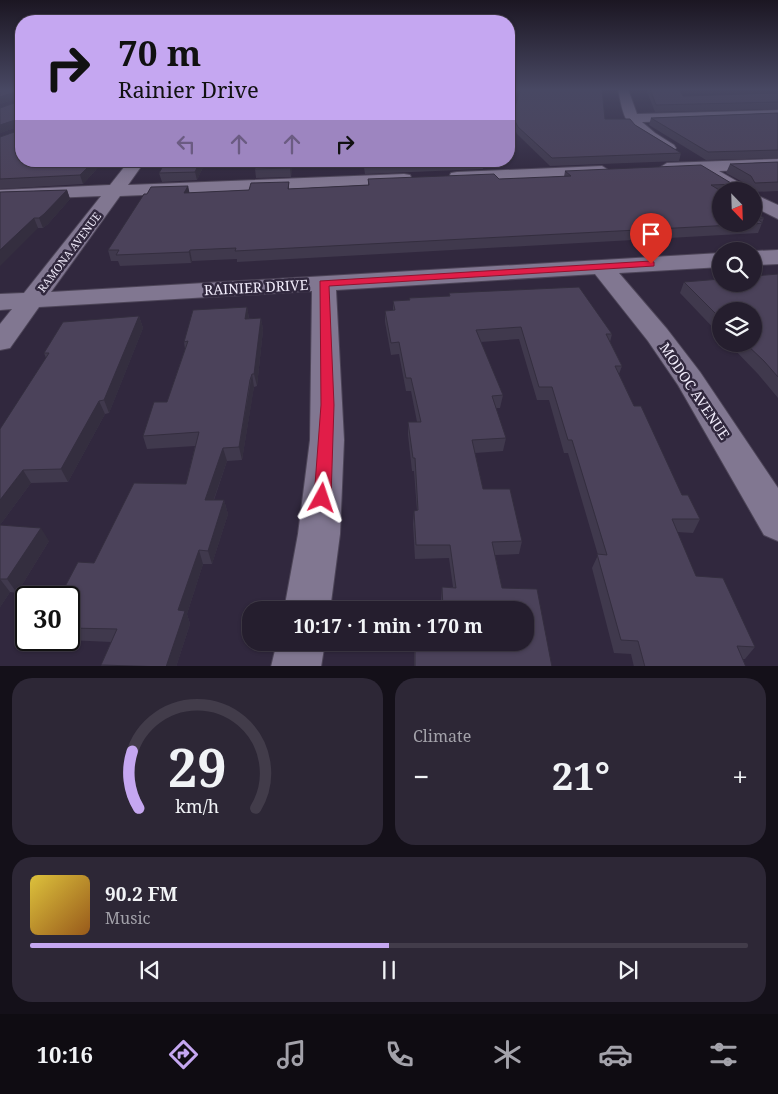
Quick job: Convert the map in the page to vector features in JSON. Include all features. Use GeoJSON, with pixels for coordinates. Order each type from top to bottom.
{"type":"FeatureCollection","features":[{"type":"Feature","properties":{"kind":"street"},"geometry":{"type":"LineString","coordinates":[[634,120],[646,134],[726,182]]}},
{"type":"Feature","properties":{"kind":"street"},"geometry":{"type":"LineString","coordinates":[[650,169],[778,164]]}},
{"type":"Feature","properties":{"kind":"street","name":"RAMONA AVENUE"},"geometry":{"type":"LineString","coordinates":[[0,342],[133,167]]}},
{"type":"Feature","properties":{"kind":"street"},"geometry":{"type":"LineString","coordinates":[[514,167],[520,174]]}},
{"type":"Feature","properties":{"kind":"street"},"geometry":{"type":"LineString","coordinates":[[444,177],[620,170]]}},
{"type":"Feature","properties":{"kind":"street"},"geometry":{"type":"LineString","coordinates":[[0,195],[115,191],[328,175],[425,178]]}},
{"type":"Feature","properties":{"kind":"street"},"geometry":{"type":"LineString","coordinates":[[762,204],[778,214]]}},
{"type":"Feature","properties":{"kind":"street"},"geometry":{"type":"LineString","coordinates":[[762,258],[778,257]]}},
{"type":"Feature","properties":{"kind":"street","name":"RAINIER DRIVE"},"geometry":{"type":"LineString","coordinates":[[0,302],[712,261]]}},
{"type":"Feature","properties":{"kind":"street","name":"MODOC AVENUE"},"geometry":{"type":"LineString","coordinates":[[601,267],[660,338],[693,384],[778,523]]}},
{"type":"Feature","properties":{"kind":"street"},"geometry":{"type":"LineString","coordinates":[[308,601],[319,534],[327,440],[324,283]]}},
{"type":"Feature","properties":{"kind":"street"},"geometry":{"type":"LineString","coordinates":[[296,666],[299,651]]}},
{"type":"Feature","properties":{"kind":"building"},"geometry":{"type":"Polygon","coordinates":[[[0,120],[15,120],[0,125],[0,120]]]}},
{"type":"Feature","properties":{"kind":"building"},"geometry":{"type":"Polygon","coordinates":[[[515,120],[631,120],[635,125],[681,153],[552,158],[518,127],[515,120]]]}},
{"type":"Feature","properties":{"kind":"building"},"geometry":{"type":"Polygon","coordinates":[[[654,120],[778,120],[778,150],[708,152],[654,120]]]}},
{"type":"Feature","properties":{"kind":"building"},"geometry":{"type":"Polygon","coordinates":[[[15,132],[15,167],[88,167],[80,175],[0,179],[0,137],[15,132]]]}},
{"type":"Feature","properties":{"kind":"building"},"geometry":{"type":"Polygon","coordinates":[[[778,162],[778,182],[754,182],[751,176],[730,164],[778,162]]]}},
{"type":"Feature","properties":{"kind":"building"},"geometry":{"type":"Polygon","coordinates":[[[701,165],[729,182],[712,182],[712,226],[235,251],[236,248],[116,255],[119,250],[108,250],[144,194],[147,194],[151,187],[188,186],[184,193],[249,190],[251,183],[289,182],[288,189],[369,185],[368,179],[494,174],[499,179],[571,176],[565,171],[701,165]]]}},
{"type":"Feature","properties":{"kind":"building"},"geometry":{"type":"Polygon","coordinates":[[[162,167],[197,167],[195,172],[159,173],[162,167]]]}},
{"type":"Feature","properties":{"kind":"building"},"geometry":{"type":"Polygon","coordinates":[[[255,167],[290,167],[290,168],[255,169],[255,167]]]}},
{"type":"Feature","properties":{"kind":"building"},"geometry":{"type":"Polygon","coordinates":[[[67,190],[44,214],[39,218],[34,218],[0,250],[0,192],[67,190]]]}},
{"type":"Feature","properties":{"kind":"building"},"geometry":{"type":"Polygon","coordinates":[[[778,274],[778,377],[754,352],[762,352],[762,302],[712,302],[712,310],[684,282],[712,280],[712,292],[762,292],[762,275],[778,274]]]}},
{"type":"Feature","properties":{"kind":"building"},"geometry":{"type":"Polygon","coordinates":[[[579,287],[612,334],[606,334],[622,366],[615,366],[634,406],[641,406],[682,495],[688,495],[700,519],[672,519],[696,576],[723,578],[755,647],[737,646],[746,666],[645,666],[638,641],[621,640],[597,554],[607,555],[572,440],[568,440],[552,387],[539,387],[521,327],[476,330],[503,395],[492,396],[506,438],[472,440],[483,489],[510,489],[522,541],[492,542],[502,588],[537,589],[552,666],[415,666],[415,651],[534,651],[534,601],[443,601],[442,587],[456,588],[450,545],[416,545],[414,511],[418,510],[415,458],[413,458],[408,422],[421,422],[411,378],[406,378],[399,342],[391,343],[385,311],[395,310],[393,301],[410,300],[409,298],[450,296],[449,293],[579,287]]]}},
{"type":"Feature","properties":{"kind":"building"},"geometry":{"type":"Polygon","coordinates":[[[247,307],[245,319],[261,318],[254,374],[252,374],[250,380],[239,447],[223,448],[205,500],[224,500],[208,551],[199,550],[178,610],[185,611],[166,666],[101,665],[117,629],[80,628],[80,586],[65,586],[78,562],[94,563],[134,483],[186,484],[199,432],[143,436],[154,402],[167,402],[188,341],[184,342],[193,310],[247,307]]]}},
{"type":"Feature","properties":{"kind":"building"},"geometry":{"type":"Polygon","coordinates":[[[139,316],[104,400],[99,401],[61,469],[23,470],[0,500],[0,429],[49,353],[44,353],[63,322],[139,316]]]}},
{"type":"Feature","properties":{"kind":"building"},"geometry":{"type":"Polygon","coordinates":[[[0,525],[41,528],[7,579],[0,579],[0,525]]]}},
{"type":"Feature","properties":{"kind":"route"},"geometry":{"type":"LineString","coordinates":[[322,498],[328,405],[324,283],[651,264]]}}]}
